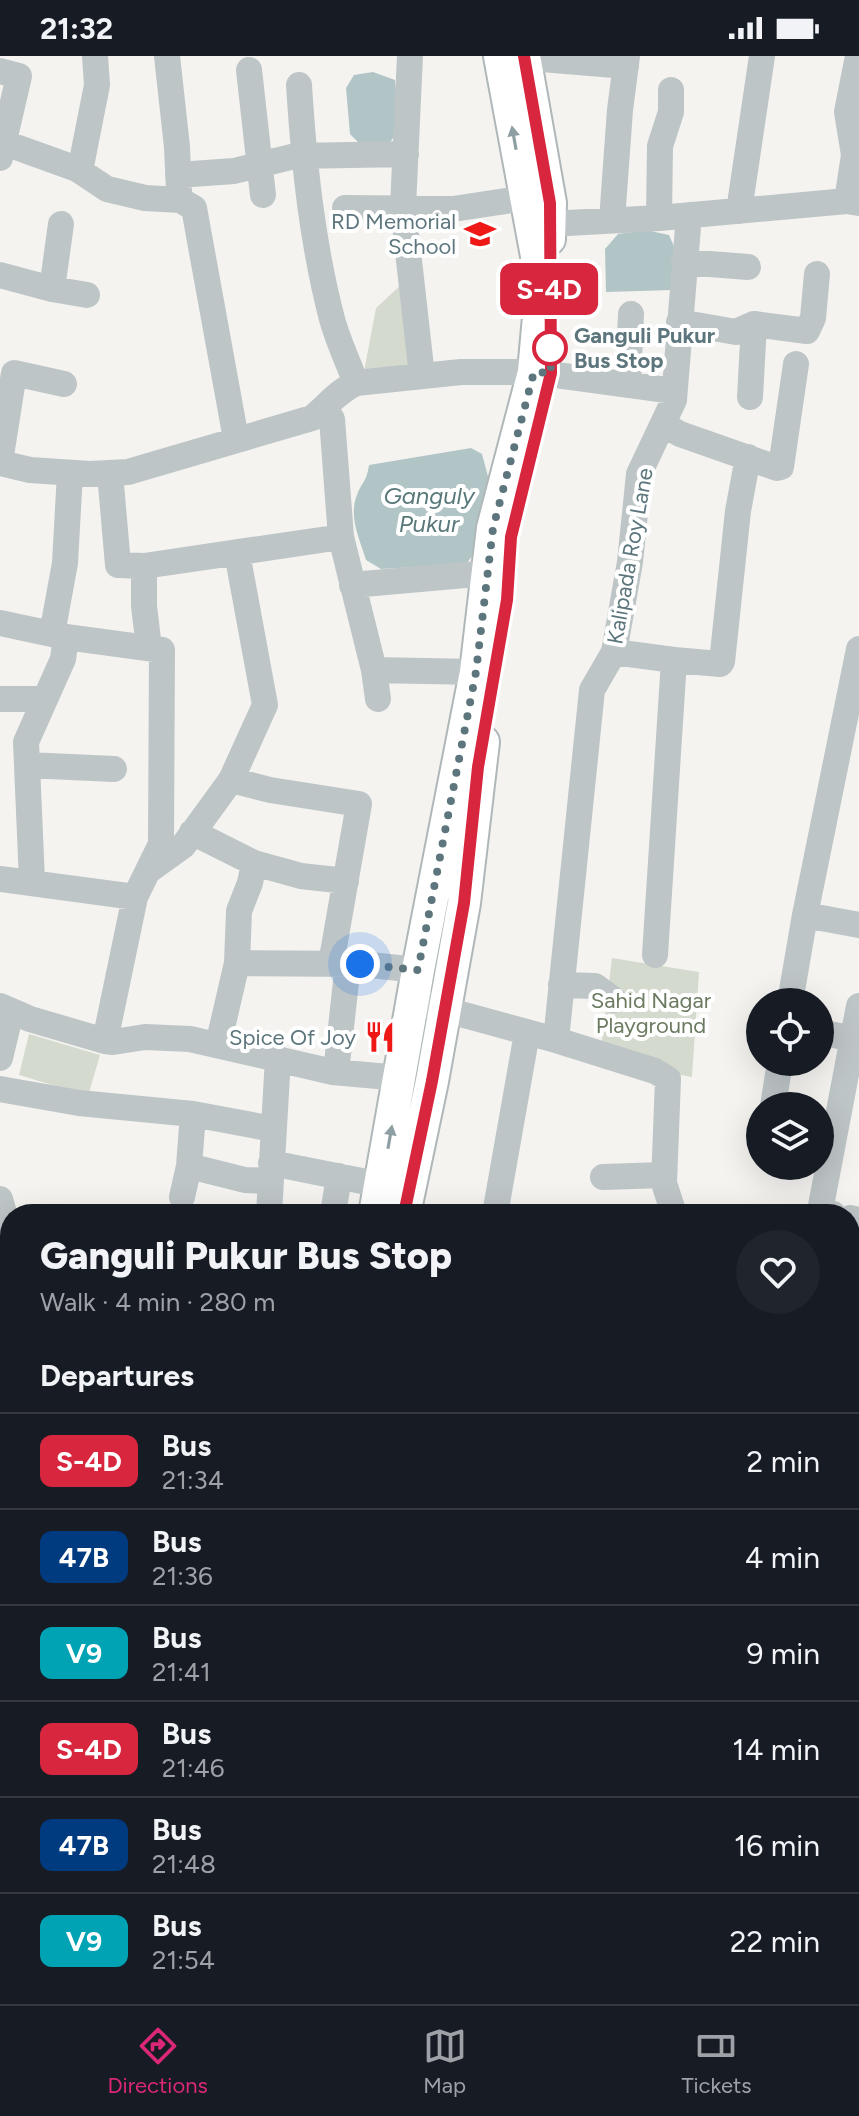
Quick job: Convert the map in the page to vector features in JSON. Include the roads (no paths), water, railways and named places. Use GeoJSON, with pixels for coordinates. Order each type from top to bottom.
{"type":"FeatureCollection","features":[{"type":"Feature","properties":{"kind":"main road"},"geometry":{"type":"LineString","coordinates":[[378,1199],[476,672],[493,528],[542,373],[537,256],[526,198],[514,56]]}},
{"type":"Feature","properties":{"kind":"main road"},"geometry":{"type":"LineString","coordinates":[[406,1204],[464,903],[478,767],[507,600],[511,537],[542,373],[550,203],[514,56]]}},
{"type":"Feature","properties":{"kind":"street"},"geometry":{"type":"LineString","coordinates":[[80,171],[97,85],[95,56]]}},
{"type":"Feature","properties":{"kind":"street"},"geometry":{"type":"LineString","coordinates":[[167,56],[179,187],[194,208],[236,439]]}},
{"type":"Feature","properties":{"kind":"street"},"geometry":{"type":"LineString","coordinates":[[410,56],[403,207],[422,376]]}},
{"type":"Feature","properties":{"kind":"street"},"geometry":{"type":"LineString","coordinates":[[514,56],[626,61],[612,220]]}},
{"type":"Feature","properties":{"kind":"street"},"geometry":{"type":"LineString","coordinates":[[739,211],[762,56]]}},
{"type":"Feature","properties":{"kind":"street"},"geometry":{"type":"LineString","coordinates":[[549,224],[853,202],[854,155],[847,112],[858,56]]}},
{"type":"Feature","properties":{"kind":"street"},"geometry":{"type":"LineString","coordinates":[[249,70],[263,195]]}},
{"type":"Feature","properties":{"kind":"street"},"geometry":{"type":"LineString","coordinates":[[0,71],[19,76],[1,150],[80,171],[107,189],[145,198],[260,164],[303,156],[406,154]]}},
{"type":"Feature","properties":{"kind":"street"},"geometry":{"type":"LineString","coordinates":[[299,85],[303,156],[313,234],[333,322],[356,383]]}},
{"type":"Feature","properties":{"kind":"street"},"geometry":{"type":"LineString","coordinates":[[659,218],[660,146],[671,112],[671,90]]}},
{"type":"Feature","properties":{"kind":"street"},"geometry":{"type":"LineString","coordinates":[[345,208],[453,209],[526,198]]}},
{"type":"Feature","properties":{"kind":"street","name":"Kalipada Roy Lane"},"geometry":{"type":"LineString","coordinates":[[556,1040],[592,690],[614,652],[630,562],[639,474],[664,425],[674,391],[689,215]]}},
{"type":"Feature","properties":{"kind":"street"},"geometry":{"type":"LineString","coordinates":[[52,289],[61,224]]}},
{"type":"Feature","properties":{"kind":"street"},"geometry":{"type":"LineString","coordinates":[[684,262],[748,267]]}},
{"type":"Feature","properties":{"kind":"street"},"geometry":{"type":"LineString","coordinates":[[679,322],[736,332],[754,324],[807,331],[813,318],[817,274]]}},
{"type":"Feature","properties":{"kind":"street"},"geometry":{"type":"LineString","coordinates":[[0,275],[87,295]]}},
{"type":"Feature","properties":{"kind":"street"},"geometry":{"type":"LineString","coordinates":[[628,385],[631,314]]}},
{"type":"Feature","properties":{"kind":"street"},"geometry":{"type":"LineString","coordinates":[[750,397],[754,324]]}},
{"type":"Feature","properties":{"kind":"street"},"geometry":{"type":"LineString","coordinates":[[664,425],[680,434],[781,467],[796,364]]}},
{"type":"Feature","properties":{"kind":"street"},"geometry":{"type":"LineString","coordinates":[[64,384],[14,373],[5,412],[0,462],[30,470],[70,473],[140,469],[312,418],[341,390],[356,383],[422,376],[461,372],[542,373],[674,391]]}},
{"type":"Feature","properties":{"kind":"street"},"geometry":{"type":"LineString","coordinates":[[324,409],[332,419],[341,537],[374,670],[378,699]]}},
{"type":"Feature","properties":{"kind":"street"},"geometry":{"type":"LineString","coordinates":[[614,652],[674,660],[722,662],[738,511],[748,457]]}},
{"type":"Feature","properties":{"kind":"street"},"geometry":{"type":"LineString","coordinates":[[32,881],[26,742],[63,659],[59,636],[70,473]]}},
{"type":"Feature","properties":{"kind":"street"},"geometry":{"type":"LineString","coordinates":[[110,473],[118,565],[144,566],[341,537]]}},
{"type":"Feature","properties":{"kind":"street"},"geometry":{"type":"LineString","coordinates":[[148,871],[183,846],[231,780],[265,705],[237,553]]}},
{"type":"Feature","properties":{"kind":"street"},"geometry":{"type":"LineString","coordinates":[[144,566],[144,606],[149,648]]}},
{"type":"Feature","properties":{"kind":"street"},"geometry":{"type":"LineString","coordinates":[[352,585],[488,573]]}},
{"type":"Feature","properties":{"kind":"street"},"geometry":{"type":"LineString","coordinates":[[0,623],[59,636],[162,650],[161,844],[135,897],[105,1041]]}},
{"type":"Feature","properties":{"kind":"street"},"geometry":{"type":"LineString","coordinates":[[792,988],[859,649]]}},
{"type":"Feature","properties":{"kind":"street"},"geometry":{"type":"LineString","coordinates":[[655,955],[674,660]]}},
{"type":"Feature","properties":{"kind":"street"},"geometry":{"type":"LineString","coordinates":[[374,670],[476,672]]}},
{"type":"Feature","properties":{"kind":"street"},"geometry":{"type":"LineString","coordinates":[[0,699],[45,699]]}},
{"type":"Feature","properties":{"kind":"street"},"geometry":{"type":"LineString","coordinates":[[27,765],[114,769]]}},
{"type":"Feature","properties":{"kind":"street"},"geometry":{"type":"LineString","coordinates":[[231,780],[270,790],[359,804],[346,881],[336,1072]]}},
{"type":"Feature","properties":{"kind":"street"},"geometry":{"type":"LineString","coordinates":[[192,832],[254,863],[301,876],[346,881]]}},
{"type":"Feature","properties":{"kind":"street"},"geometry":{"type":"LineString","coordinates":[[218,1045],[237,963],[239,911],[254,863]]}},
{"type":"Feature","properties":{"kind":"street"},"geometry":{"type":"LineString","coordinates":[[0,879],[135,897]]}},
{"type":"Feature","properties":{"kind":"street"},"geometry":{"type":"LineString","coordinates":[[805,915],[859,925]]}},
{"type":"Feature","properties":{"kind":"street"},"geometry":{"type":"LineString","coordinates":[[237,963],[340,964],[416,986],[445,1010],[655,1071],[668,1079],[664,1183],[671,1204]]}},
{"type":"Feature","properties":{"kind":"street"},"geometry":{"type":"LineString","coordinates":[[561,985],[595,986],[614,1000]]}},
{"type":"Feature","properties":{"kind":"street"},"geometry":{"type":"LineString","coordinates":[[821,1204],[859,1006]]}},
{"type":"Feature","properties":{"kind":"street"},"geometry":{"type":"LineString","coordinates":[[0,1058],[6,1009],[87,1038],[113,1042],[145,1037],[190,1039],[336,1072],[400,1078]]}},
{"type":"Feature","properties":{"kind":"street"},"geometry":{"type":"LineString","coordinates":[[497,1204],[527,1033]]}},
{"type":"Feature","properties":{"kind":"street"},"geometry":{"type":"LineString","coordinates":[[834,1035],[853,1039]]}},
{"type":"Feature","properties":{"kind":"street"},"geometry":{"type":"LineString","coordinates":[[269,1204],[278,1058]]}},
{"type":"Feature","properties":{"kind":"street"},"geometry":{"type":"LineString","coordinates":[[0,1089],[79,1103],[193,1114],[273,1129]]}},
{"type":"Feature","properties":{"kind":"street"},"geometry":{"type":"LineString","coordinates":[[182,1197],[189,1166],[193,1114]]}},
{"type":"Feature","properties":{"kind":"street"},"geometry":{"type":"LineString","coordinates":[[189,1166],[245,1180],[270,1172],[339,1176],[378,1199]]}},
{"type":"Feature","properties":{"kind":"street"},"geometry":{"type":"LineString","coordinates":[[603,1177],[664,1175]]}},
{"type":"Feature","properties":{"kind":"street"},"geometry":{"type":"LineString","coordinates":[[335,1204],[339,1176]]}},
{"type":"Feature","properties":{"kind":"water"},"geometry":{"type":"Polygon","coordinates":[[[373,72],[395,80],[399,131],[385,148],[364,148],[350,134],[346,88],[354,75],[373,72]]]}},
{"type":"Feature","properties":{"kind":"water"},"geometry":{"type":"Polygon","coordinates":[[[646,230],[669,235],[676,251],[673,290],[606,292],[605,249],[618,234],[646,230]]]}},
{"type":"Feature","properties":{"kind":"water","name":"Ganguly Pukur"},"geometry":{"type":"Polygon","coordinates":[[[471,448],[482,454],[490,484],[474,554],[466,564],[381,569],[366,560],[354,511],[369,465],[471,448]]]}},
{"type":"Feature","properties":{"kind":"place","name":"RD Memorial School"},"geometry":{"type":"Point","coordinates":[480,234]}},
{"type":"Feature","properties":{"kind":"place","name":"Ganguli Pukur Bus Stop"},"geometry":{"type":"Point","coordinates":[550,348]}},
{"type":"Feature","properties":{"kind":"place","name":"Spice Of Joy"},"geometry":{"type":"Point","coordinates":[380,1037]}},
{"type":"Feature","properties":{"kind":"park label","name":"Sahid Nagar Playground"},"geometry":{"type":"Point","coordinates":[651,1012]}}]}
